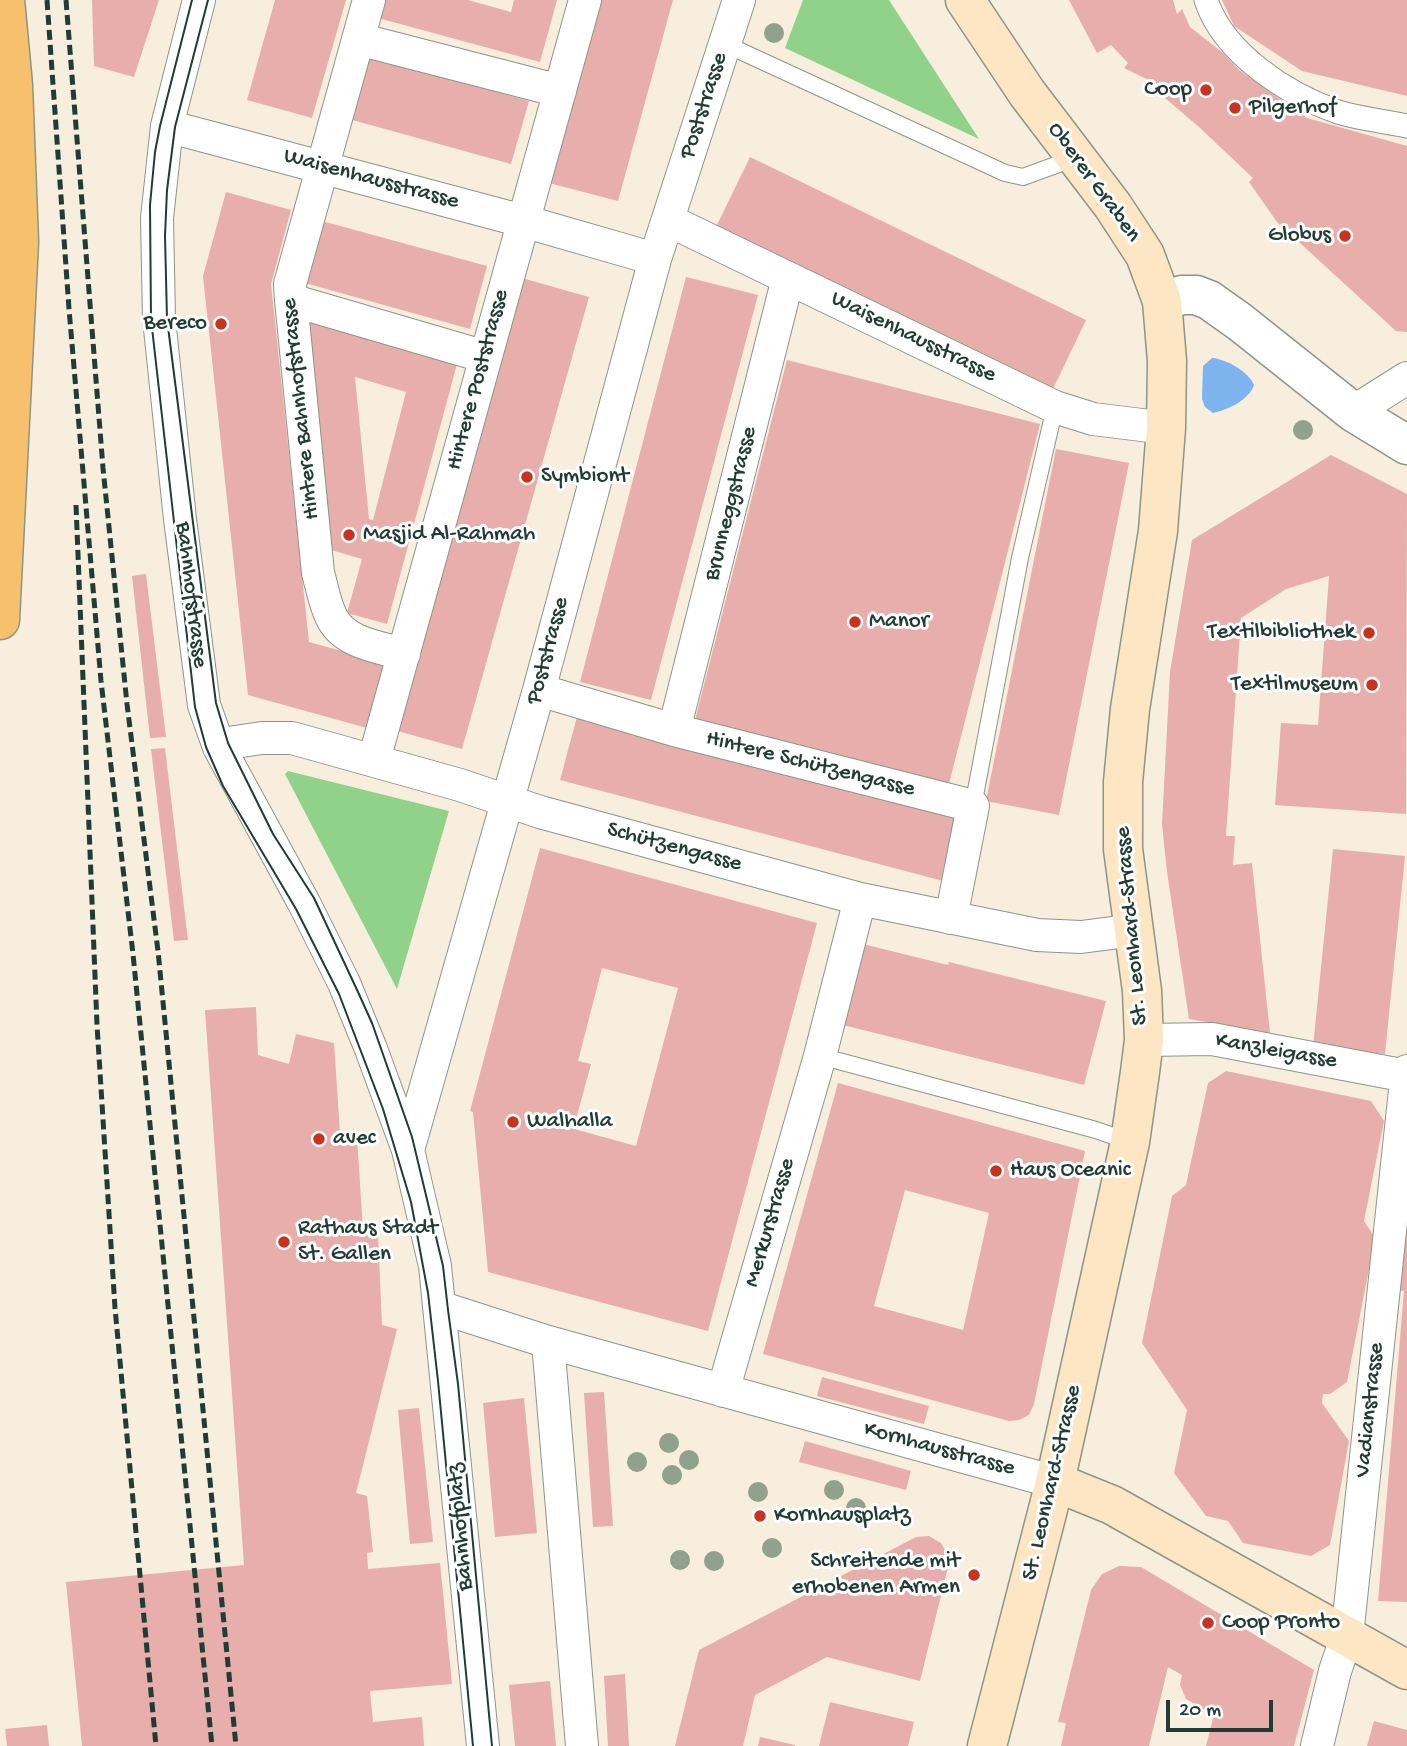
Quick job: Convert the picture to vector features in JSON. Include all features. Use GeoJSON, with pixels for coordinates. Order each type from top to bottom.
{"type":"FeatureCollection","features":[{"type":"Feature","properties":{"kind":"main road"},"geometry":{"type":"LineString","coordinates":[[1,597],[19,242],[6,83],[5,0]]}},
{"type":"Feature","properties":{"kind":"main road","name":"Oberer Graben"},"geometry":{"type":"LineString","coordinates":[[965,0],[1027,93],[1113,206],[1145,255],[1162,301]]}},
{"type":"Feature","properties":{"kind":"main road","name":"St. Leonhard-Strasse"},"geometry":{"type":"LineString","coordinates":[[987,1746],[1055,1482],[1130,1142],[1144,1040],[1142,991],[1123,849],[1123,782],[1130,709],[1156,546],[1166,428],[1167,361],[1162,301]]}},
{"type":"Feature","properties":{"kind":"main road","name":"Kornhausstrasse"},"geometry":{"type":"LineString","coordinates":[[1055,1482],[1112,1505],[1407,1670]]}},
{"type":"Feature","properties":{"kind":"street","name":"Bahnhofstrasse"},"geometry":{"type":"LineString","coordinates":[[199,0],[167,126],[157,218],[159,319],[180,519],[204,705],[219,747],[344,983],[408,1150]]}},
{"type":"Feature","properties":{"kind":"street","name":"Hintere Bahnhofstrasse"},"geometry":{"type":"LineString","coordinates":[[369,0],[290,284],[318,573],[331,617],[341,630],[353,639],[404,654]]}},
{"type":"Feature","properties":{"kind":"street","name":"Hintere Poststrasse"},"geometry":{"type":"LineString","coordinates":[[374,760],[585,0]]}},
{"type":"Feature","properties":{"kind":"street","name":"Poststrasse"},"geometry":{"type":"LineString","coordinates":[[439,1307],[435,1266],[408,1150],[539,690],[655,259],[739,0]]}},
{"type":"Feature","properties":{"kind":"street"},"geometry":{"type":"LineString","coordinates":[[1206,0],[1210,13],[1243,55],[1283,88],[1339,112],[1407,126]]}},
{"type":"Feature","properties":{"kind":"street"},"geometry":{"type":"LineString","coordinates":[[358,38],[559,91]]}},
{"type":"Feature","properties":{"kind":"street","name":"Waisenhausstrasse"},"geometry":{"type":"LineString","coordinates":[[167,126],[655,259]]}},
{"type":"Feature","properties":{"kind":"street","name":"Waisenhausstrasse"},"geometry":{"type":"LineString","coordinates":[[668,220],[1055,407],[1093,419],[1166,428]]}},
{"type":"Feature","properties":{"kind":"street","name":"Brunneggstrasse"},"geometry":{"type":"LineString","coordinates":[[674,730],[788,278]]}},
{"type":"Feature","properties":{"kind":"street"},"geometry":{"type":"LineString","coordinates":[[1162,301],[1182,295],[1196,295],[1209,300],[1353,412],[1407,445]]}},
{"type":"Feature","properties":{"kind":"street"},"geometry":{"type":"LineString","coordinates":[[291,300],[486,357]]}},
{"type":"Feature","properties":{"kind":"street"},"geometry":{"type":"LineString","coordinates":[[1353,412],[1407,378]]}},
{"type":"Feature","properties":{"kind":"street","name":"Hintere Schützengasse"},"geometry":{"type":"LineString","coordinates":[[539,690],[674,730],[973,806]]}},
{"type":"Feature","properties":{"kind":"street","name":"Schützengasse"},"geometry":{"type":"LineString","coordinates":[[219,747],[262,738],[292,738],[860,899],[951,918],[1037,935],[1070,938],[1135,930]]}},
{"type":"Feature","properties":{"kind":"street"},"geometry":{"type":"LineString","coordinates":[[951,918],[973,806]]}},
{"type":"Feature","properties":{"kind":"street","name":"Merkurstrasse"},"geometry":{"type":"LineString","coordinates":[[723,1391],[820,1056],[860,899]]}},
{"type":"Feature","properties":{"kind":"street","name":"Kanzleigasse"},"geometry":{"type":"LineString","coordinates":[[1144,1040],[1212,1039],[1407,1074]]}},
{"type":"Feature","properties":{"kind":"street","name":"Vadianstrasse"},"geometry":{"type":"LineString","coordinates":[[1317,1746],[1335,1671],[1347,1636],[1401,1191],[1407,1074]]}},
{"type":"Feature","properties":{"kind":"street","name":"Kornhausstrasse"},"geometry":{"type":"LineString","coordinates":[[439,1307],[548,1342],[1055,1482]]}},
{"type":"Feature","properties":{"kind":"street","name":"Bahnhofplatz"},"geometry":{"type":"LineString","coordinates":[[439,1307],[483,1746]]}},
{"type":"Feature","properties":{"kind":"street"},"geometry":{"type":"LineString","coordinates":[[548,1342],[582,1746]]}},
{"type":"Feature","properties":{"kind":"lane"},"geometry":{"type":"LineString","coordinates":[[725,44],[1005,173],[1023,177],[1075,158]]}},
{"type":"Feature","properties":{"kind":"lane"},"geometry":{"type":"LineString","coordinates":[[973,806],[1020,558],[1055,407]]}},
{"type":"Feature","properties":{"kind":"lane"},"geometry":{"type":"LineString","coordinates":[[820,1056],[1096,1130],[1130,1142]]}},
{"type":"Feature","properties":{"kind":"green space"},"geometry":{"type":"Polygon","coordinates":[[[803,0],[889,0],[979,139],[785,48],[803,0]]]}},
{"type":"Feature","properties":{"kind":"green space"},"geometry":{"type":"Polygon","coordinates":[[[288,771],[449,811],[397,989],[285,774],[288,771]]]}},
{"type":"Feature","properties":{"kind":"water"},"geometry":{"type":"Polygon","coordinates":[[[1212,358],[1236,367],[1247,375],[1254,385],[1248,395],[1238,403],[1213,413],[1205,407],[1202,399],[1203,366],[1212,358]]]}},
{"type":"Feature","properties":{"kind":"building"},"geometry":{"type":"Polygon","coordinates":[[[92,0],[159,0],[134,77],[94,66],[92,0]]]}},
{"type":"Feature","properties":{"kind":"building"},"geometry":{"type":"Polygon","coordinates":[[[275,0],[346,0],[312,118],[247,100],[275,0]]]}},
{"type":"Feature","properties":{"kind":"building"},"geometry":{"type":"Polygon","coordinates":[[[383,0],[468,0],[511,12],[514,0],[557,0],[540,62],[378,18],[383,0]]]}},
{"type":"Feature","properties":{"kind":"building"},"geometry":{"type":"Polygon","coordinates":[[[599,0],[673,0],[618,201],[549,183],[599,0]]]}},
{"type":"Feature","properties":{"kind":"building"},"geometry":{"type":"Polygon","coordinates":[[[1069,0],[1173,0],[1177,14],[1182,9],[1190,27],[1223,53],[1239,70],[1307,118],[1407,146],[1407,332],[1396,331],[1277,222],[1249,182],[1253,178],[1165,98],[1171,91],[1124,68],[1128,63],[1111,45],[1097,53],[1069,0]]]}},
{"type":"Feature","properties":{"kind":"building"},"geometry":{"type":"Polygon","coordinates":[[[1222,0],[1407,0],[1407,96],[1302,71],[1234,26],[1222,0]]]}},
{"type":"Feature","properties":{"kind":"building"},"geometry":{"type":"Polygon","coordinates":[[[367,56],[529,101],[511,164],[349,119],[367,56]]]}},
{"type":"Feature","properties":{"kind":"building"},"geometry":{"type":"Polygon","coordinates":[[[750,157],[1086,320],[1053,389],[716,227],[750,157]]]}},
{"type":"Feature","properties":{"kind":"building"},"geometry":{"type":"Polygon","coordinates":[[[226,192],[291,210],[271,284],[309,642],[385,663],[367,728],[248,695],[203,276],[226,192]]]}},
{"type":"Feature","properties":{"kind":"building"},"geometry":{"type":"Polygon","coordinates":[[[322,221],[487,266],[470,329],[305,283],[322,221]]]}},
{"type":"Feature","properties":{"kind":"building"},"geometry":{"type":"Polygon","coordinates":[[[686,277],[758,295],[651,700],[580,682],[686,277]]]}},
{"type":"Feature","properties":{"kind":"building"},"geometry":{"type":"Polygon","coordinates":[[[522,278],[589,297],[462,749],[394,730],[522,278]]]}},
{"type":"Feature","properties":{"kind":"building"},"geometry":{"type":"Polygon","coordinates":[[[308,322],[457,364],[387,624],[347,613],[362,559],[331,550],[308,322]],[[355,377],[369,519],[373,520],[406,392],[355,377]]]}},
{"type":"Feature","properties":{"kind":"building","name":"Manor"},"geometry":{"type":"Polygon","coordinates":[[[787,360],[1040,424],[948,788],[694,724],[787,360]]]}},
{"type":"Feature","properties":{"kind":"building"},"geometry":{"type":"Polygon","coordinates":[[[1056,449],[1129,463],[1059,815],[986,801],[1056,449]]]}},
{"type":"Feature","properties":{"kind":"building"},"geometry":{"type":"Polygon","coordinates":[[[1331,455],[1407,494],[1406,814],[1275,805],[1281,723],[1318,725],[1329,576],[1286,589],[1241,618],[1226,836],[1235,836],[1233,865],[1252,863],[1270,1033],[1189,1019],[1162,824],[1170,672],[1192,540],[1331,455]]]}},
{"type":"Feature","properties":{"kind":"building"},"geometry":{"type":"Polygon","coordinates":[[[146,574],[166,737],[150,738],[132,576],[146,574]]]}},
{"type":"Feature","properties":{"kind":"building"},"geometry":{"type":"Polygon","coordinates":[[[578,713],[965,815],[947,882],[560,780],[578,713]]]}},
{"type":"Feature","properties":{"kind":"building"},"geometry":{"type":"Polygon","coordinates":[[[165,748],[188,940],[174,941],[151,749],[165,748]]]}},
{"type":"Feature","properties":{"kind":"building"},"geometry":{"type":"Polygon","coordinates":[[[540,848],[817,923],[708,1331],[488,1272],[473,1112],[470,1111],[540,848]],[[602,968],[578,1061],[591,1064],[575,1123],[569,1121],[567,1127],[636,1146],[678,988],[602,968]]]}},
{"type":"Feature","properties":{"kind":"building"},"geometry":{"type":"Polygon","coordinates":[[[1333,849],[1405,856],[1385,1054],[1313,1047],[1333,849]]]}},
{"type":"Feature","properties":{"kind":"building"},"geometry":{"type":"Polygon","coordinates":[[[863,944],[948,965],[949,962],[1106,1001],[1084,1085],[843,1025],[863,944]]]}},
{"type":"Feature","properties":{"kind":"building"},"geometry":{"type":"Polygon","coordinates":[[[256,1007],[258,1055],[289,1064],[296,1034],[334,1043],[340,1133],[357,1136],[363,1231],[378,1234],[382,1325],[397,1329],[356,1493],[367,1496],[373,1552],[367,1553],[368,1569],[440,1563],[452,1684],[370,1691],[373,1722],[422,1717],[424,1746],[82,1746],[66,1582],[244,1565],[205,1010],[256,1007]]]}},
{"type":"Feature","properties":{"kind":"building"},"geometry":{"type":"Polygon","coordinates":[[[1226,1071],[1371,1101],[1384,1121],[1364,1221],[1375,1238],[1347,1382],[1330,1394],[1323,1394],[1322,1403],[1349,1441],[1330,1545],[1311,1556],[1243,1543],[1228,1521],[1206,1516],[1174,1473],[1187,1410],[1142,1343],[1172,1196],[1186,1185],[1208,1083],[1226,1071]]]}},
{"type":"Feature","properties":{"kind":"building"},"geometry":{"type":"Polygon","coordinates":[[[838,1083],[1085,1151],[1034,1404],[1029,1415],[1009,1421],[763,1354],[838,1083]],[[905,1190],[874,1306],[963,1330],[989,1213],[905,1190]]]}},
{"type":"Feature","properties":{"kind":"building"},"geometry":{"type":"Polygon","coordinates":[[[1407,1217],[1407,1602],[1378,1601],[1404,1291],[1397,1291],[1407,1217]]]}},
{"type":"Feature","properties":{"kind":"building"},"geometry":{"type":"Polygon","coordinates":[[[822,1377],[929,1406],[924,1424],[817,1396],[822,1377]]]}},
{"type":"Feature","properties":{"kind":"building"},"geometry":{"type":"Polygon","coordinates":[[[604,1392],[613,1526],[593,1527],[584,1393],[604,1392]]]}},
{"type":"Feature","properties":{"kind":"building"},"geometry":{"type":"Polygon","coordinates":[[[524,1398],[537,1533],[495,1537],[483,1403],[524,1398]]]}},
{"type":"Feature","properties":{"kind":"building"},"geometry":{"type":"Polygon","coordinates":[[[419,1408],[433,1542],[410,1544],[398,1410],[419,1408]]]}},
{"type":"Feature","properties":{"kind":"building"},"geometry":{"type":"Polygon","coordinates":[[[805,1441],[911,1471],[906,1490],[799,1462],[805,1441]]]}},
{"type":"Feature","properties":{"kind":"building"},"geometry":{"type":"Polygon","coordinates":[[[929,1536],[941,1543],[948,1555],[948,1567],[920,1681],[827,1657],[755,1695],[743,1746],[675,1746],[699,1650],[916,1537],[929,1536]]]}},
{"type":"Feature","properties":{"kind":"building"},"geometry":{"type":"Polygon","coordinates":[[[1119,1566],[1141,1567],[1314,1670],[1294,1746],[1206,1746],[1214,1715],[1186,1699],[1180,1685],[1182,1675],[1168,1667],[1149,1746],[1061,1746],[1066,1723],[1058,1722],[1091,1590],[1102,1574],[1119,1566]]]}},
{"type":"Feature","properties":{"kind":"building"},"geometry":{"type":"Polygon","coordinates":[[[625,1674],[629,1746],[608,1746],[604,1676],[625,1674]]]}},
{"type":"Feature","properties":{"kind":"building"},"geometry":{"type":"Polygon","coordinates":[[[550,1681],[556,1746],[515,1746],[509,1685],[550,1681]]]}},
{"type":"Feature","properties":{"kind":"building"},"geometry":{"type":"Polygon","coordinates":[[[830,1702],[914,1722],[908,1746],[819,1746],[830,1702]]]}},
{"type":"Feature","properties":{"kind":"building"},"geometry":{"type":"Polygon","coordinates":[[[1374,1721],[1407,1730],[1407,1746],[1367,1746],[1374,1721]]]}},
{"type":"Feature","properties":{"kind":"building"},"geometry":{"type":"Polygon","coordinates":[[[47,1725],[49,1746],[7,1746],[5,1729],[47,1725]]]}},
{"type":"Feature","properties":{"kind":"building"},"geometry":{"type":"Polygon","coordinates":[[[760,1737],[795,1745],[795,1746],[758,1746],[760,1737]]]}},
{"type":"Feature","properties":{"kind":"tram line"},"geometry":{"type":"LineString","coordinates":[[192,0],[160,126],[150,205],[151,319],[195,707],[206,747],[223,786],[296,909],[339,994],[383,1109],[411,1202],[428,1293],[473,1746]]}},
{"type":"Feature","properties":{"kind":"tram line"},"geometry":{"type":"LineString","coordinates":[[208,0],[175,127],[167,190],[165,236],[167,319],[216,703],[228,743],[273,834],[314,898],[372,1023],[412,1137],[443,1266],[458,1384],[492,1746]]}},
{"type":"Feature","properties":{"kind":"railway"},"geometry":{"type":"LineString","coordinates":[[47,0],[69,309],[101,681],[133,954],[212,1746]]}},
{"type":"Feature","properties":{"kind":"railway"},"geometry":{"type":"LineString","coordinates":[[66,0],[103,468],[127,704],[158,951],[236,1746]]}},
{"type":"Feature","properties":{"kind":"railway"},"geometry":{"type":"LineString","coordinates":[[76,505],[97,1025],[115,1308],[156,1746]]}},
{"type":"Feature","properties":{"kind":"place","name":"Coop"},"geometry":{"type":"Point","coordinates":[1206,90]}},
{"type":"Feature","properties":{"kind":"place","name":"Pilgerhof"},"geometry":{"type":"Point","coordinates":[1235,108]}},
{"type":"Feature","properties":{"kind":"place","name":"Globus"},"geometry":{"type":"Point","coordinates":[1345,236]}},
{"type":"Feature","properties":{"kind":"place","name":"Bereco"},"geometry":{"type":"Point","coordinates":[221,324]}},
{"type":"Feature","properties":{"kind":"place","name":"Symbiont"},"geometry":{"type":"Point","coordinates":[527,477]}},
{"type":"Feature","properties":{"kind":"place","name":"Masjid Al-Rahmah"},"geometry":{"type":"Point","coordinates":[349,535]}},
{"type":"Feature","properties":{"kind":"place","name":"Manor"},"geometry":{"type":"Point","coordinates":[855,622]}},
{"type":"Feature","properties":{"kind":"place","name":"Textilbibliothek"},"geometry":{"type":"Point","coordinates":[1369,633]}},
{"type":"Feature","properties":{"kind":"place","name":"Textilmuseum"},"geometry":{"type":"Point","coordinates":[1372,685]}},
{"type":"Feature","properties":{"kind":"place","name":"Walhalla"},"geometry":{"type":"Point","coordinates":[513,1122]}},
{"type":"Feature","properties":{"kind":"place","name":"avec"},"geometry":{"type":"Point","coordinates":[319,1139]}},
{"type":"Feature","properties":{"kind":"place","name":"Haus Oceanic"},"geometry":{"type":"Point","coordinates":[996,1171]}},
{"type":"Feature","properties":{"kind":"place","name":"Rathaus Stadt St. Gallen"},"geometry":{"type":"Point","coordinates":[284,1242]}},
{"type":"Feature","properties":{"kind":"place","name":"Kornhausplatz"},"geometry":{"type":"Point","coordinates":[760,1516]}},
{"type":"Feature","properties":{"kind":"place","name":"Schreitende mit erhobenen Armen"},"geometry":{"type":"Point","coordinates":[974,1575]}},
{"type":"Feature","properties":{"kind":"place","name":"Coop Pronto"},"geometry":{"type":"Point","coordinates":[1208,1623]}}]}
